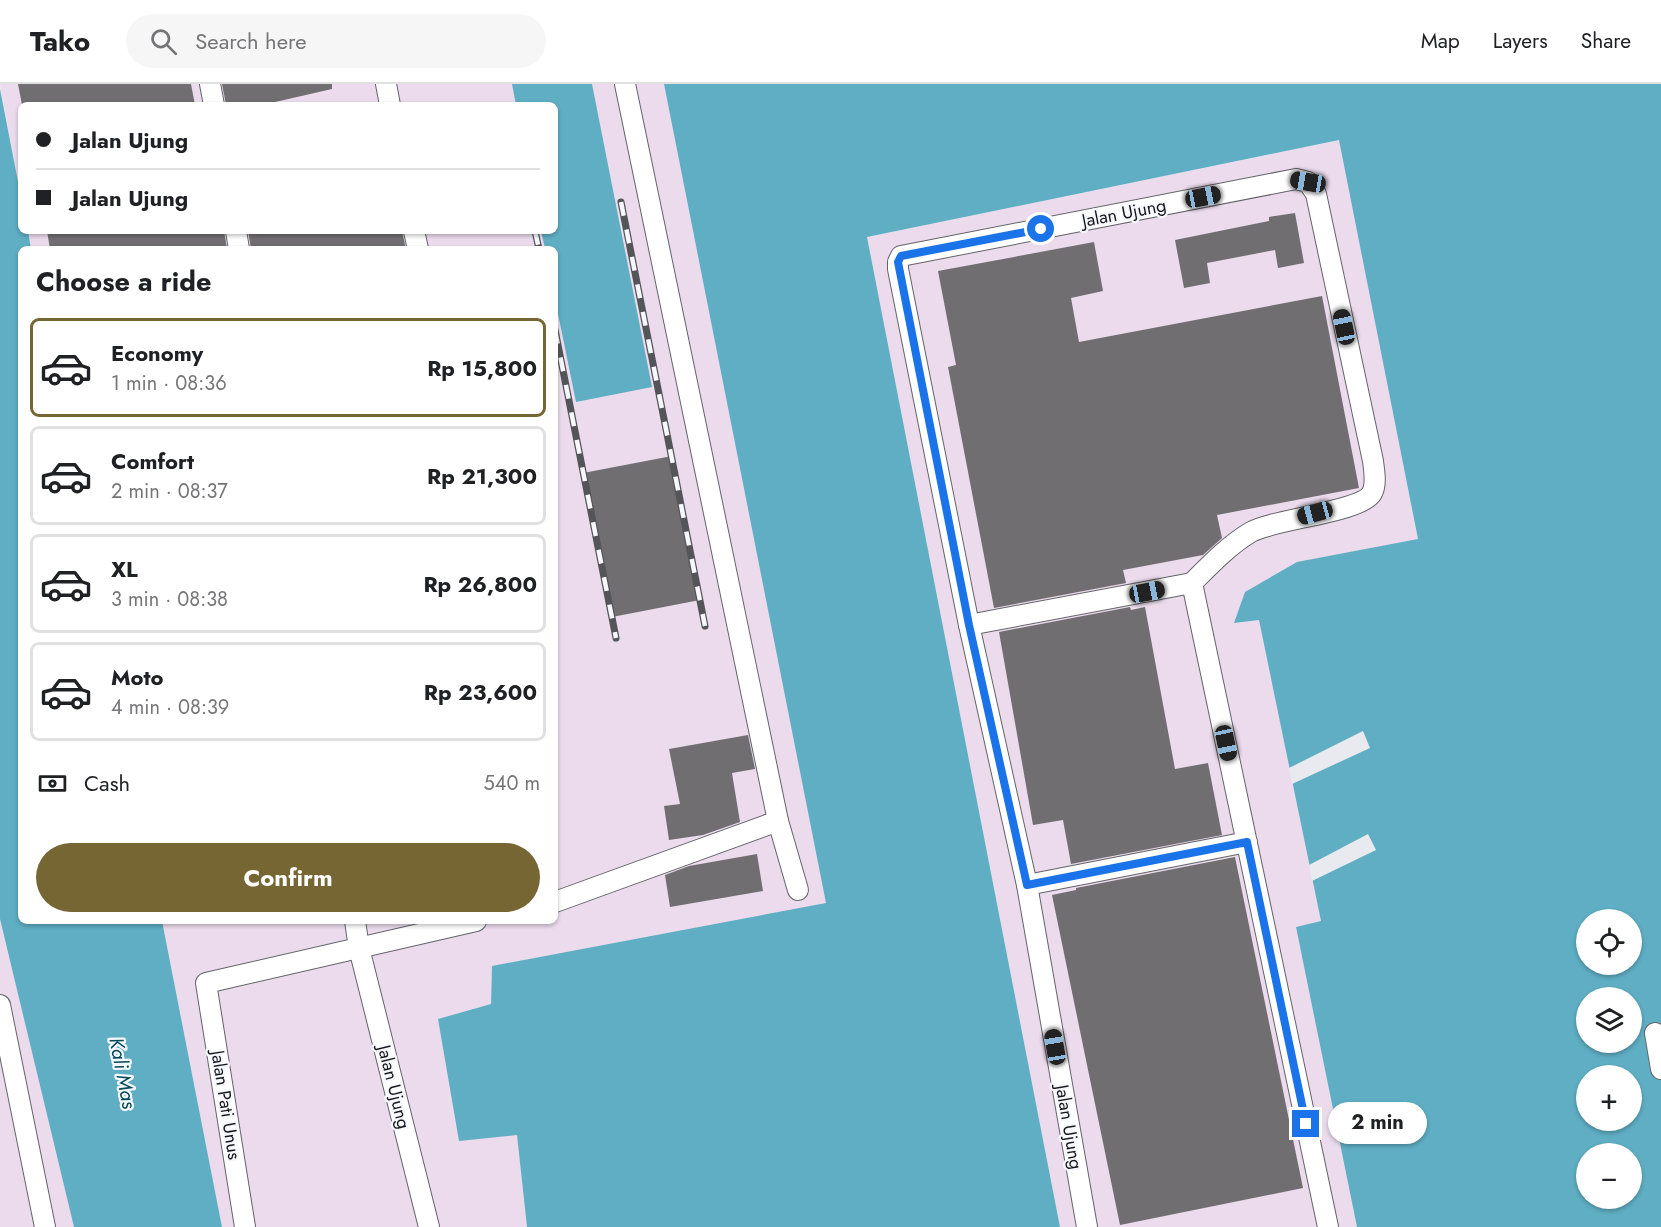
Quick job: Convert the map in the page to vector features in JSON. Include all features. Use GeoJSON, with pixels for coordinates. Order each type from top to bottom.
{"type":"FeatureCollection","features":[{"type":"Feature","properties":{"kind":"lane"},"geometry":{"type":"LineString","coordinates":[[210,84],[213,102]]}},
{"type":"Feature","properties":{"kind":"lane"},"geometry":{"type":"LineString","coordinates":[[386,84],[389,102]]}},
{"type":"Feature","properties":{"kind":"lane"},"geometry":{"type":"LineString","coordinates":[[625,84],[778,821],[798,890]]}},
{"type":"Feature","properties":{"kind":"lane","name":"Jalan Ujung"},"geometry":{"type":"LineString","coordinates":[[1087,1227],[1027,885],[969,625],[898,269],[901,256],[1296,179],[1308,182],[1316,194],[1373,461],[1375,480],[1372,494],[1365,501],[1351,506],[1315,513],[1252,531],[1231,546],[1192,583]]}},
{"type":"Feature","properties":{"kind":"lane"},"geometry":{"type":"LineString","coordinates":[[969,625],[1192,583],[1328,1227]]}},
{"type":"Feature","properties":{"kind":"lane"},"geometry":{"type":"LineString","coordinates":[[558,901],[778,821]]}},
{"type":"Feature","properties":{"kind":"lane"},"geometry":{"type":"LineString","coordinates":[[1027,885],[1247,842]]}},
{"type":"Feature","properties":{"kind":"lane","name":"Jalan Ujung"},"geometry":{"type":"LineString","coordinates":[[355,924],[359,948],[429,1227]]}},
{"type":"Feature","properties":{"kind":"lane"},"geometry":{"type":"LineString","coordinates":[[359,948],[463,924]]}},
{"type":"Feature","properties":{"kind":"lane","name":"Jalan Pati Unus"},"geometry":{"type":"LineString","coordinates":[[245,1227],[206,983],[359,948]]}},
{"type":"Feature","properties":{"kind":"lane"},"geometry":{"type":"LineString","coordinates":[[0,1005],[9,1094],[45,1227]]}},
{"type":"Feature","properties":{"kind":"lane"},"geometry":{"type":"LineString","coordinates":[[1655,1033],[1661,1070]]}},
{"type":"Feature","properties":{"kind":"shaded area"},"geometry":{"type":"Polygon","coordinates":[[[0,84],[664,84],[827,904],[492,966],[491,1004],[438,1019],[459,1140],[517,1134],[527,1227],[222,1227],[163,924],[558,924],[558,246],[30,246],[28,234],[558,234],[558,102],[18,102],[18,181],[0,84]]]}},
{"type":"Feature","properties":{"kind":"shaded area"},"geometry":{"type":"Polygon","coordinates":[[[1340,140],[1418,540],[1297,562],[1235,623],[1259,620],[1321,922],[1296,927],[1357,1227],[1060,1227],[867,237],[1340,140]]]}},
{"type":"Feature","properties":{"kind":"shaded area"},"geometry":{"type":"Polygon","coordinates":[[[0,919],[74,1227],[0,1227],[0,919]]]}},
{"type":"Feature","properties":{"kind":"water"},"geometry":{"type":"Polygon","coordinates":[[[512,84],[592,84],[652,387],[576,402],[558,314],[558,246],[544,246],[542,234],[558,234],[558,102],[515,102],[512,84]]]}},
{"type":"Feature","properties":{"kind":"water"},"geometry":{"type":"Polygon","coordinates":[[[664,84],[1661,84],[1661,1227],[1357,1227],[1296,927],[1321,921],[1259,620],[1234,623],[1245,592],[1297,562],[1418,539],[1339,140],[867,237],[1060,1227],[527,1227],[517,1135],[459,1141],[438,1019],[491,1004],[492,966],[826,903],[664,84]]]}},
{"type":"Feature","properties":{"kind":"water","name":"Kali Mas"},"geometry":{"type":"Polygon","coordinates":[[[0,89],[18,182],[18,234],[28,234],[30,246],[18,246],[18,924],[163,924],[222,1227],[74,1227],[0,919],[0,89]]]}},
{"type":"Feature","properties":{"kind":"pier"},"geometry":{"type":"Polygon","coordinates":[[[1363,731],[1370,748],[1292,784],[1289,768],[1363,731]]]}},
{"type":"Feature","properties":{"kind":"pier"},"geometry":{"type":"Polygon","coordinates":[[[1368,834],[1376,850],[1312,881],[1309,865],[1368,834]]]}},
{"type":"Feature","properties":{"kind":"building"},"geometry":{"type":"Polygon","coordinates":[[[18,84],[191,84],[194,102],[21,102],[18,84]]]}},
{"type":"Feature","properties":{"kind":"building"},"geometry":{"type":"Polygon","coordinates":[[[222,84],[332,84],[332,89],[275,102],[225,102],[222,84]]]}},
{"type":"Feature","properties":{"kind":"building"},"geometry":{"type":"Polygon","coordinates":[[[1295,213],[1304,263],[1278,268],[1275,250],[1207,263],[1210,283],[1184,288],[1175,240],[1269,221],[1269,217],[1295,213]]]}},
{"type":"Feature","properties":{"kind":"building"},"geometry":{"type":"Polygon","coordinates":[[[48,234],[224,234],[226,246],[50,246],[48,234]]]}},
{"type":"Feature","properties":{"kind":"building"},"geometry":{"type":"Polygon","coordinates":[[[248,234],[403,234],[405,246],[250,246],[248,234]]]}},
{"type":"Feature","properties":{"kind":"building"},"geometry":{"type":"Polygon","coordinates":[[[1094,242],[1103,291],[1071,298],[1079,342],[1322,296],[1359,488],[1217,515],[1222,538],[1203,555],[1123,570],[1126,583],[994,608],[948,367],[956,365],[938,271],[1094,242]]]}},
{"type":"Feature","properties":{"kind":"building"},"geometry":{"type":"Polygon","coordinates":[[[672,456],[700,600],[612,617],[583,473],[672,456]]]}},
{"type":"Feature","properties":{"kind":"building"},"geometry":{"type":"Polygon","coordinates":[[[1130,607],[1131,610],[1145,607],[1175,769],[1208,763],[1222,835],[1071,864],[1063,820],[1033,825],[999,632],[1130,607]]]}},
{"type":"Feature","properties":{"kind":"building"},"geometry":{"type":"Polygon","coordinates":[[[748,735],[755,769],[732,773],[740,822],[703,835],[669,840],[664,806],[680,804],[669,749],[748,735]]]}},
{"type":"Feature","properties":{"kind":"building"},"geometry":{"type":"Polygon","coordinates":[[[757,854],[763,891],[670,907],[665,875],[689,866],[757,854]]]}},
{"type":"Feature","properties":{"kind":"building"},"geometry":{"type":"Polygon","coordinates":[[[1235,857],[1303,1188],[1120,1225],[1052,895],[1076,890],[1076,888],[1235,857]]]}},
{"type":"Feature","properties":{"kind":"railway"},"geometry":{"type":"LineString","coordinates":[[621,202],[705,626]]}},
{"type":"Feature","properties":{"kind":"railway"},"geometry":{"type":"LineString","coordinates":[[536,234],[538,246]]}},
{"type":"Feature","properties":{"kind":"railway"},"geometry":{"type":"LineString","coordinates":[[558,345],[616,638]]}},
{"type":"Feature","properties":{"kind":"route"},"geometry":{"type":"LineString","coordinates":[[1041,229],[901,256],[898,262],[969,625],[1027,885],[1247,842],[1306,1124]]}}]}
